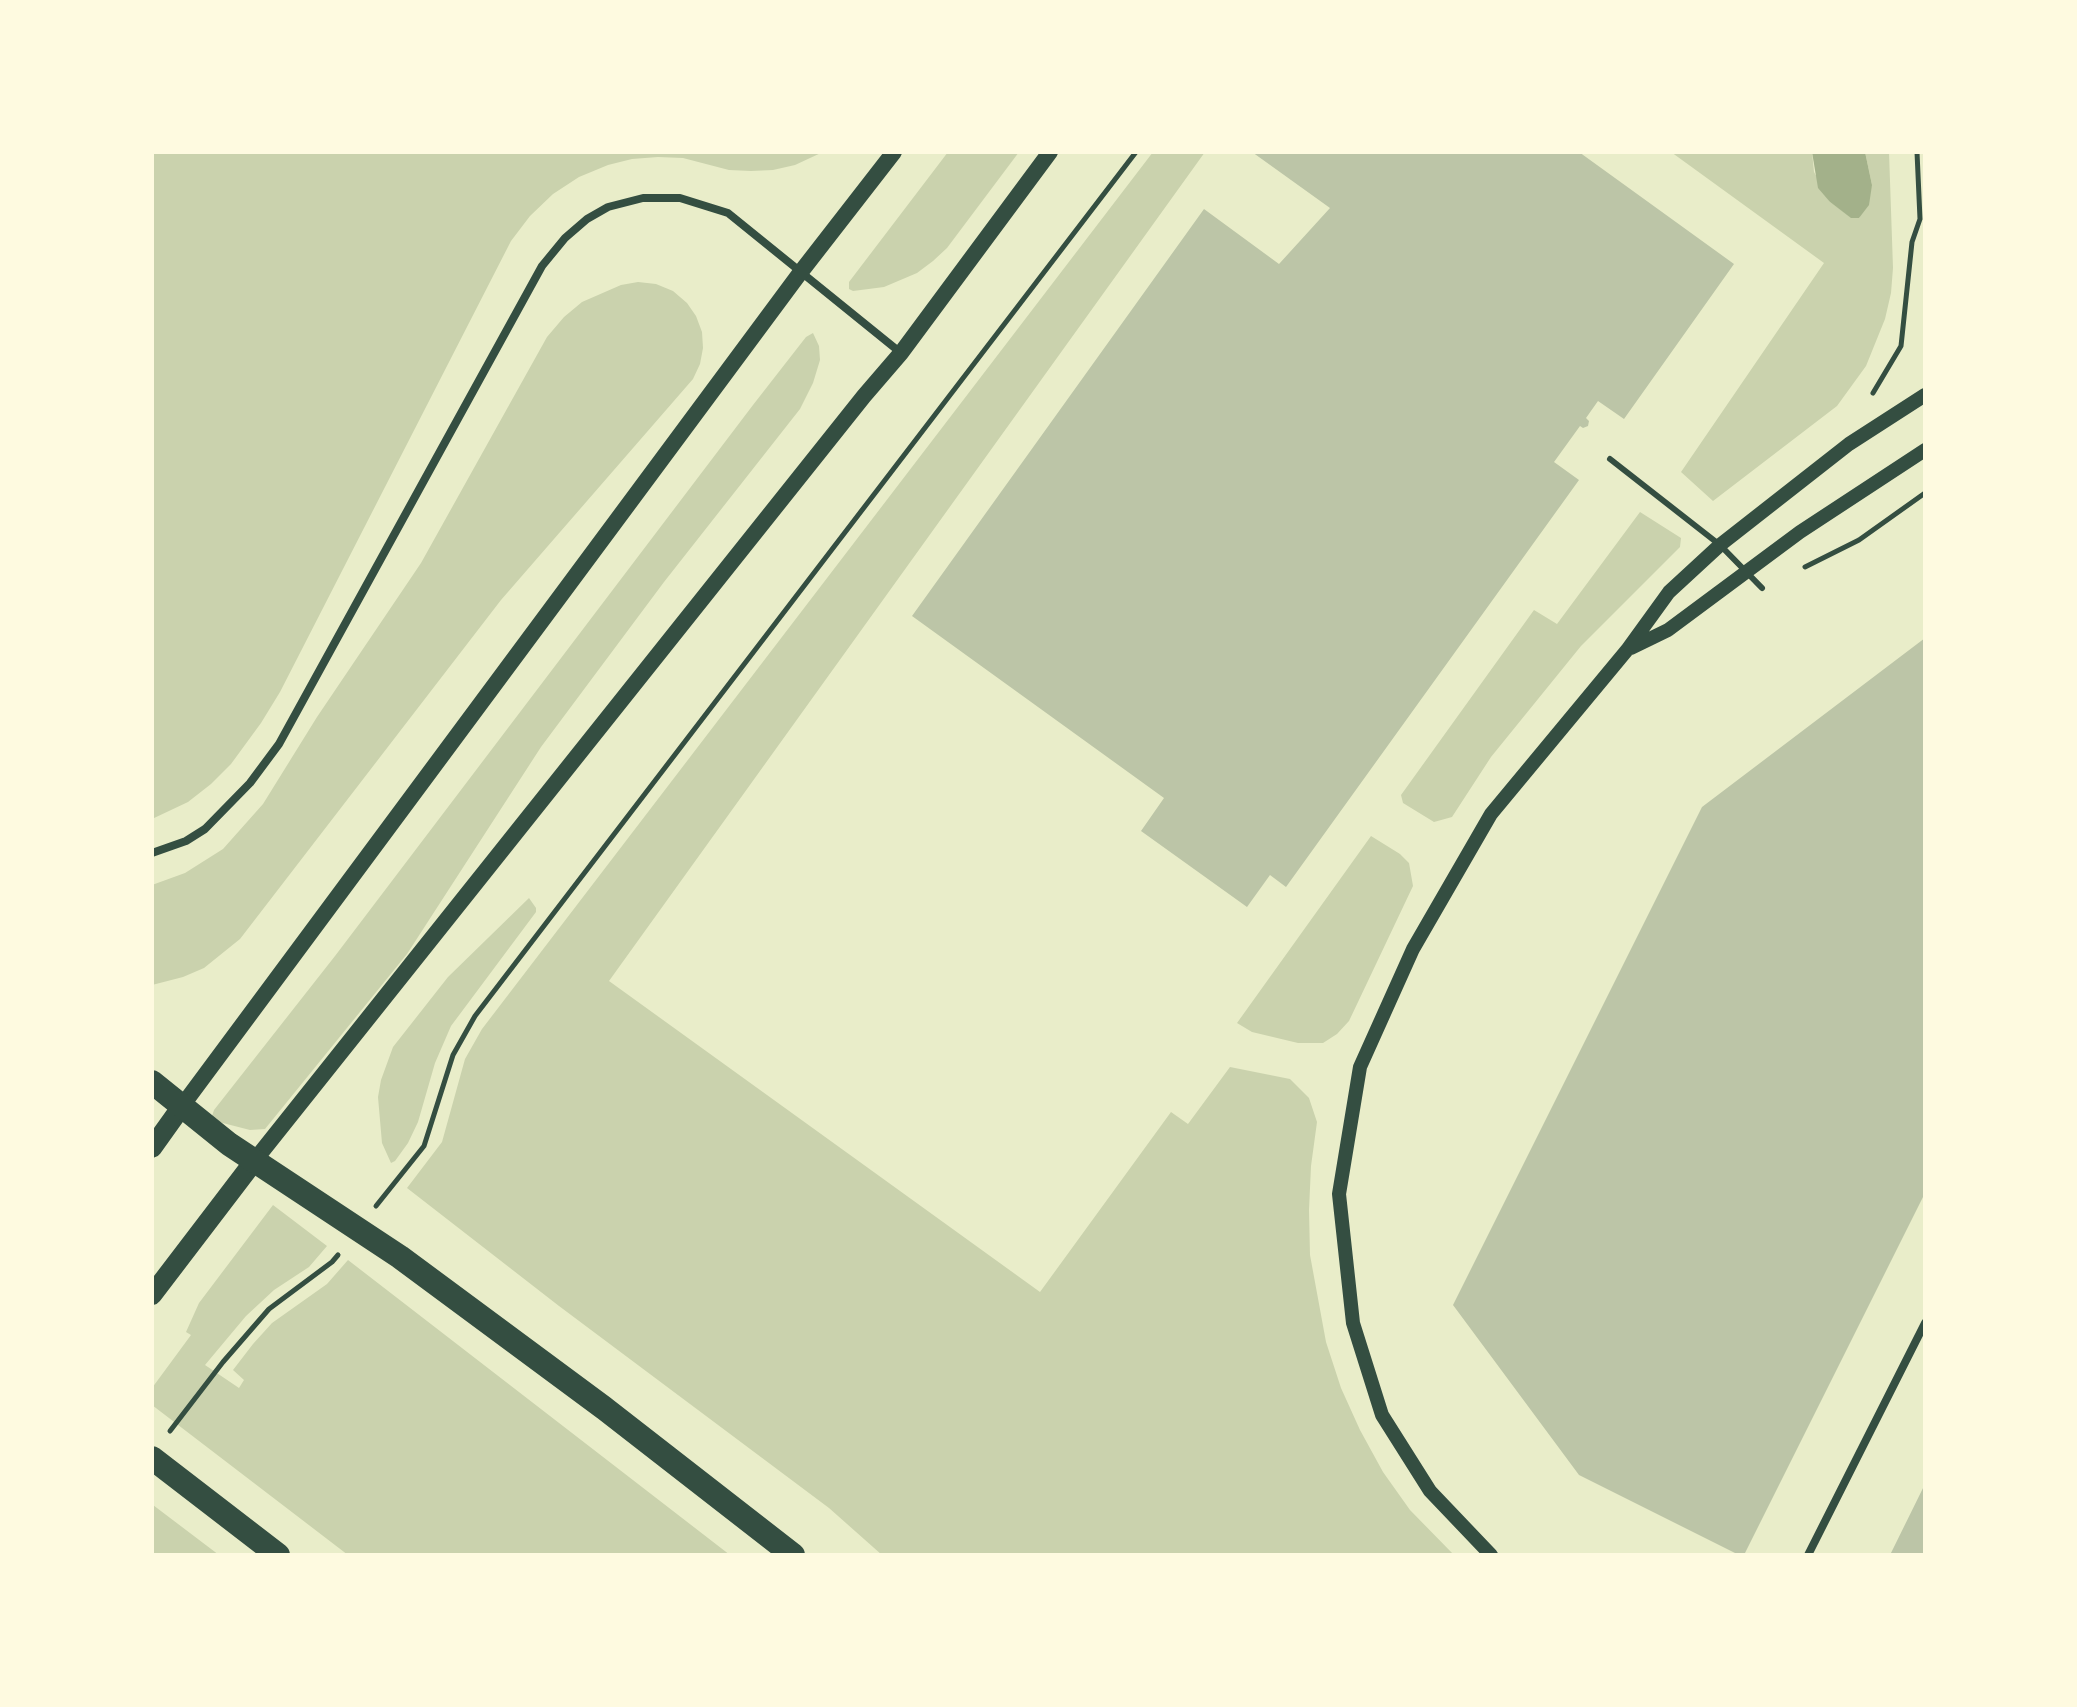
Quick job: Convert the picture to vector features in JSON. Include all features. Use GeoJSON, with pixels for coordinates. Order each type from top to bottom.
{"type":"FeatureCollection","features":[{"type":"Feature","properties":{"kind":"highway"},"geometry":{"type":"LineString","coordinates":[[152,1082],[229,1144],[358,1227],[604,1408],[793,1555]]}},
{"type":"Feature","properties":{"kind":"highway"},"geometry":{"type":"LineString","coordinates":[[156,1451],[278,1555]]}},
{"type":"Feature","properties":{"kind":"main road"},"geometry":{"type":"LineString","coordinates":[[152,1148],[800,273],[894,152]]}},
{"type":"Feature","properties":{"kind":"main road"},"geometry":{"type":"LineString","coordinates":[[152,1295],[255,1160],[901,353],[1050,152]]}},
{"type":"Feature","properties":{"kind":"street"},"geometry":{"type":"LineString","coordinates":[[152,853],[186,841],[205,829],[250,783],[279,744],[542,266],[565,238],[587,219],[608,207],[643,198],[680,198],[728,213],[901,353]]}},
{"type":"Feature","properties":{"kind":"street"},"geometry":{"type":"LineString","coordinates":[[1491,1555],[1430,1491],[1382,1415],[1353,1323],[1339,1194],[1360,1067],[1413,949],[1491,814],[1627,650],[1669,592],[1720,545],[1849,444],[1925,395]]}},
{"type":"Feature","properties":{"kind":"street"},"geometry":{"type":"LineString","coordinates":[[1627,650],[1668,630],[1800,532],[1925,450]]}},
{"type":"Feature","properties":{"kind":"street"},"geometry":{"type":"LineString","coordinates":[[1808,1555],[1925,1323]]}},
{"type":"Feature","properties":{"kind":"lane"},"geometry":{"type":"LineString","coordinates":[[1610,459],[1720,545],[1762,588]]}},
{"type":"Feature","properties":{"kind":"path"},"geometry":{"type":"LineString","coordinates":[[156,1451],[223,1362],[269,1309],[332,1262],[424,1146],[453,1055],[475,1016],[1136,152]]}},
{"type":"Feature","properties":{"kind":"path"},"geometry":{"type":"LineString","coordinates":[[1849,444],[1870,398],[1901,346],[1912,242],[1923,219],[1917,152]]}},
{"type":"Feature","properties":{"kind":"shaded area"},"geometry":{"type":"Polygon","coordinates":[[[152,152],[823,152],[795,165],[751,171],[729,170],[683,158],[632,159],[579,177],[553,194],[530,216],[511,241],[280,692],[261,723],[231,764],[211,784],[188,802],[152,819],[152,152]]]}},
{"type":"Feature","properties":{"kind":"shaded area"},"geometry":{"type":"Polygon","coordinates":[[[948,152],[1019,152],[947,248],[933,261],[917,273],[884,287],[849,289],[849,282],[948,152]]]}},
{"type":"Feature","properties":{"kind":"shaded area"},"geometry":{"type":"Polygon","coordinates":[[[1153,152],[1205,152],[609,981],[1040,1292],[1171,1112],[1188,1124],[1230,1067],[1290,1079],[1309,1098],[1317,1122],[1311,1166],[1310,1255],[1326,1342],[1341,1388],[1383,1472],[1410,1510],[1454,1555],[882,1555],[829,1508],[407,1188],[442,1142],[465,1059],[482,1029],[1153,152]]]}},
{"type":"Feature","properties":{"kind":"shaded area"},"geometry":{"type":"Polygon","coordinates":[[[1671,152],[1812,152],[1814,172],[1830,202],[1851,217],[1859,218],[1872,185],[1865,152],[1889,152],[1891,293],[1885,319],[1866,366],[1837,406],[1713,501],[1681,472],[1824,263],[1671,152]]]}},
{"type":"Feature","properties":{"kind":"shaded area"},"geometry":{"type":"Polygon","coordinates":[[[1812,152],[1865,152],[1872,185],[1869,205],[1859,218],[1851,218],[1818,188],[1812,152]]]}},
{"type":"Feature","properties":{"kind":"shaded area"},"geometry":{"type":"Polygon","coordinates":[[[638,282],[656,284],[673,291],[696,316],[702,332],[703,348],[693,379],[501,600],[240,939],[204,968],[152,985],[152,885],[185,873],[223,849],[263,804],[317,717],[421,563],[547,337],[582,302],[621,285],[638,282]]]}},
{"type":"Feature","properties":{"kind":"shaded area"},"geometry":{"type":"Polygon","coordinates":[[[813,333],[819,346],[820,360],[800,409],[664,582],[541,747],[407,954],[265,1129],[250,1130],[215,1121],[212,1116],[214,1110],[335,956],[753,405],[806,337],[813,333]]]}},
{"type":"Feature","properties":{"kind":"shaded area"},"geometry":{"type":"Polygon","coordinates":[[[1640,512],[1681,538],[1680,547],[1581,646],[1491,757],[1452,817],[1434,822],[1403,803],[1401,795],[1534,610],[1557,624],[1640,512]]]}},
{"type":"Feature","properties":{"kind":"shaded area"},"geometry":{"type":"Polygon","coordinates":[[[1371,836],[1409,863],[1413,886],[1349,1021],[1323,1043],[1298,1043],[1252,1032],[1237,1023],[1371,836]]]}},
{"type":"Feature","properties":{"kind":"shaded area"},"geometry":{"type":"Polygon","coordinates":[[[529,898],[536,912],[451,1026],[435,1063],[418,1122],[408,1143],[391,1163],[382,1143],[378,1097],[393,1047],[448,977],[529,898]]]}},
{"type":"Feature","properties":{"kind":"shaded area"},"geometry":{"type":"Polygon","coordinates":[[[273,1205],[327,1246],[309,1267],[274,1290],[246,1316],[205,1365],[239,1388],[244,1380],[233,1370],[253,1344],[272,1323],[327,1284],[348,1260],[730,1555],[348,1555],[152,1405],[152,1388],[191,1335],[186,1332],[199,1303],[273,1205]]]}},
{"type":"Feature","properties":{"kind":"shaded area"},"geometry":{"type":"Polygon","coordinates":[[[153,1505],[219,1555],[152,1555],[153,1505]]]}},
{"type":"Feature","properties":{"kind":"building"},"geometry":{"type":"Polygon","coordinates":[[[1252,152],[1579,152],[1734,264],[1624,419],[1598,401],[1586,418],[1588,426],[1580,426],[1554,462],[1579,480],[1286,887],[1270,875],[1247,907],[1141,831],[1164,798],[912,616],[1204,209],[1279,264],[1330,208],[1252,152]]]}},
{"type":"Feature","properties":{"kind":"building"},"geometry":{"type":"Polygon","coordinates":[[[1925,638],[1925,1193],[1744,1555],[1739,1555],[1579,1475],[1453,1305],[1702,807],[1925,638]]]}},
{"type":"Feature","properties":{"kind":"building"},"geometry":{"type":"Polygon","coordinates":[[[1925,1484],[1925,1555],[1890,1555],[1925,1484]]]}}]}
